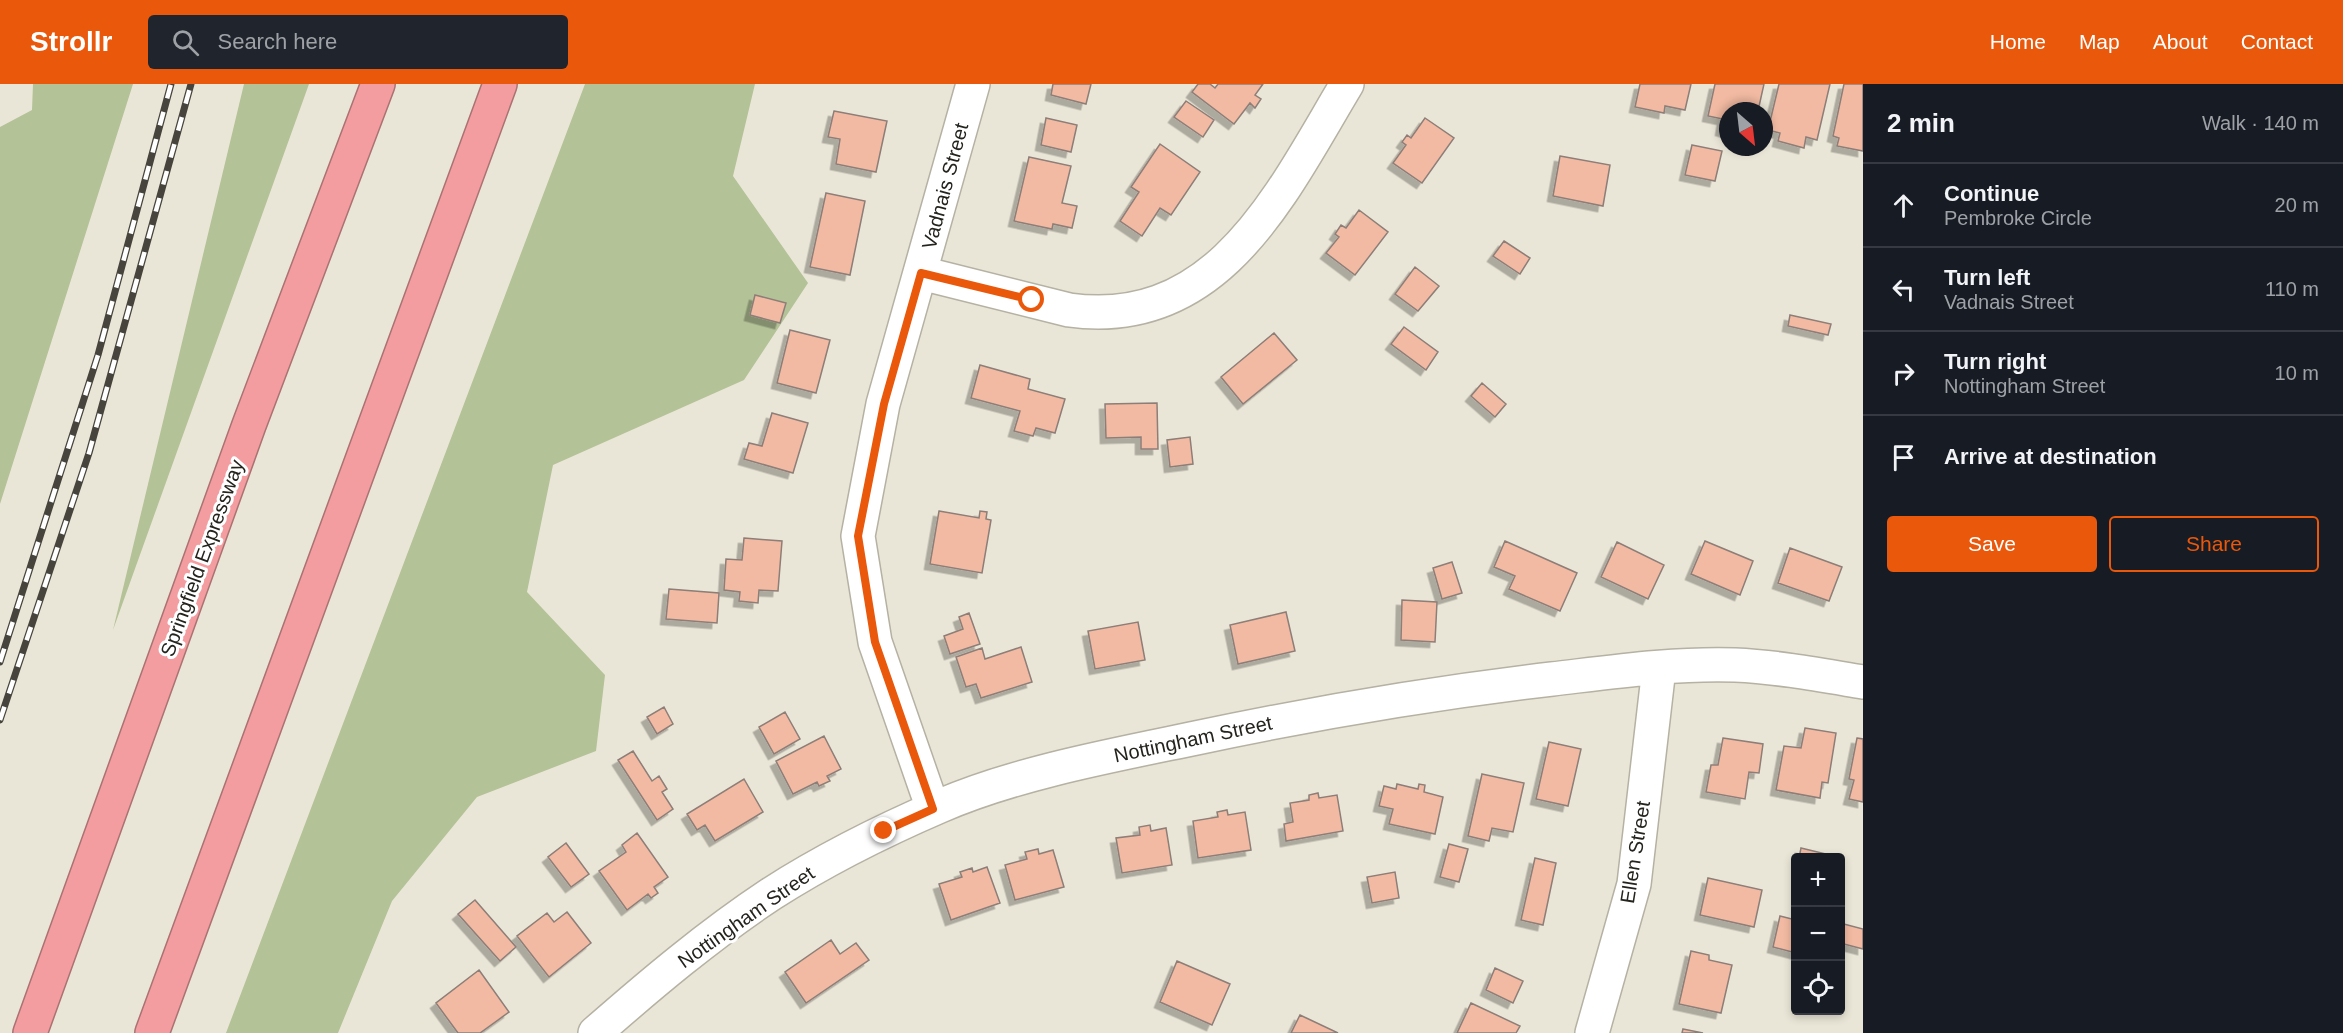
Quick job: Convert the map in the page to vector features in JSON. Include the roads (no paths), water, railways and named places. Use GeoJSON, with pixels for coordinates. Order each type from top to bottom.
{"type":"FeatureCollection","features":[{"type":"Feature","properties":{"kind":"highway","name":"Springfield Expressway"},"geometry":{"type":"LineString","coordinates":[[30,1033],[249,426],[378,84]]}},
{"type":"Feature","properties":{"kind":"highway"},"geometry":{"type":"LineString","coordinates":[[152,1033],[500,84]]}},
{"type":"Feature","properties":{"kind":"street","name":"Vadnais Street"},"geometry":{"type":"LineString","coordinates":[[933,809],[875,642],[858,536],[884,404],[973,84]]}},
{"type":"Feature","properties":{"kind":"street"},"geometry":{"type":"LineString","coordinates":[[921,273],[1088,313],[1132,310],[1154,305],[1176,296],[1216,269],[1242,244],[1286,187],[1347,84]]}},
{"type":"Feature","properties":{"kind":"street","name":"Nottingham Street"},"geometry":{"type":"LineString","coordinates":[[595,1033],[697,947],[771,894],[827,861],[933,809],[1015,780],[1288,718],[1412,697],[1602,673],[1735,665],[1817,674],[1863,682]]}},
{"type":"Feature","properties":{"kind":"street","name":"Ellen Street"},"geometry":{"type":"LineString","coordinates":[[1592,1033],[1634,884],[1659,668]]}},
{"type":"Feature","properties":{"kind":"railway"},"geometry":{"type":"LineString","coordinates":[[0,662],[98,355],[171,84]]}},
{"type":"Feature","properties":{"kind":"railway"},"geometry":{"type":"LineString","coordinates":[[0,720],[89,453],[191,84]]}}]}
